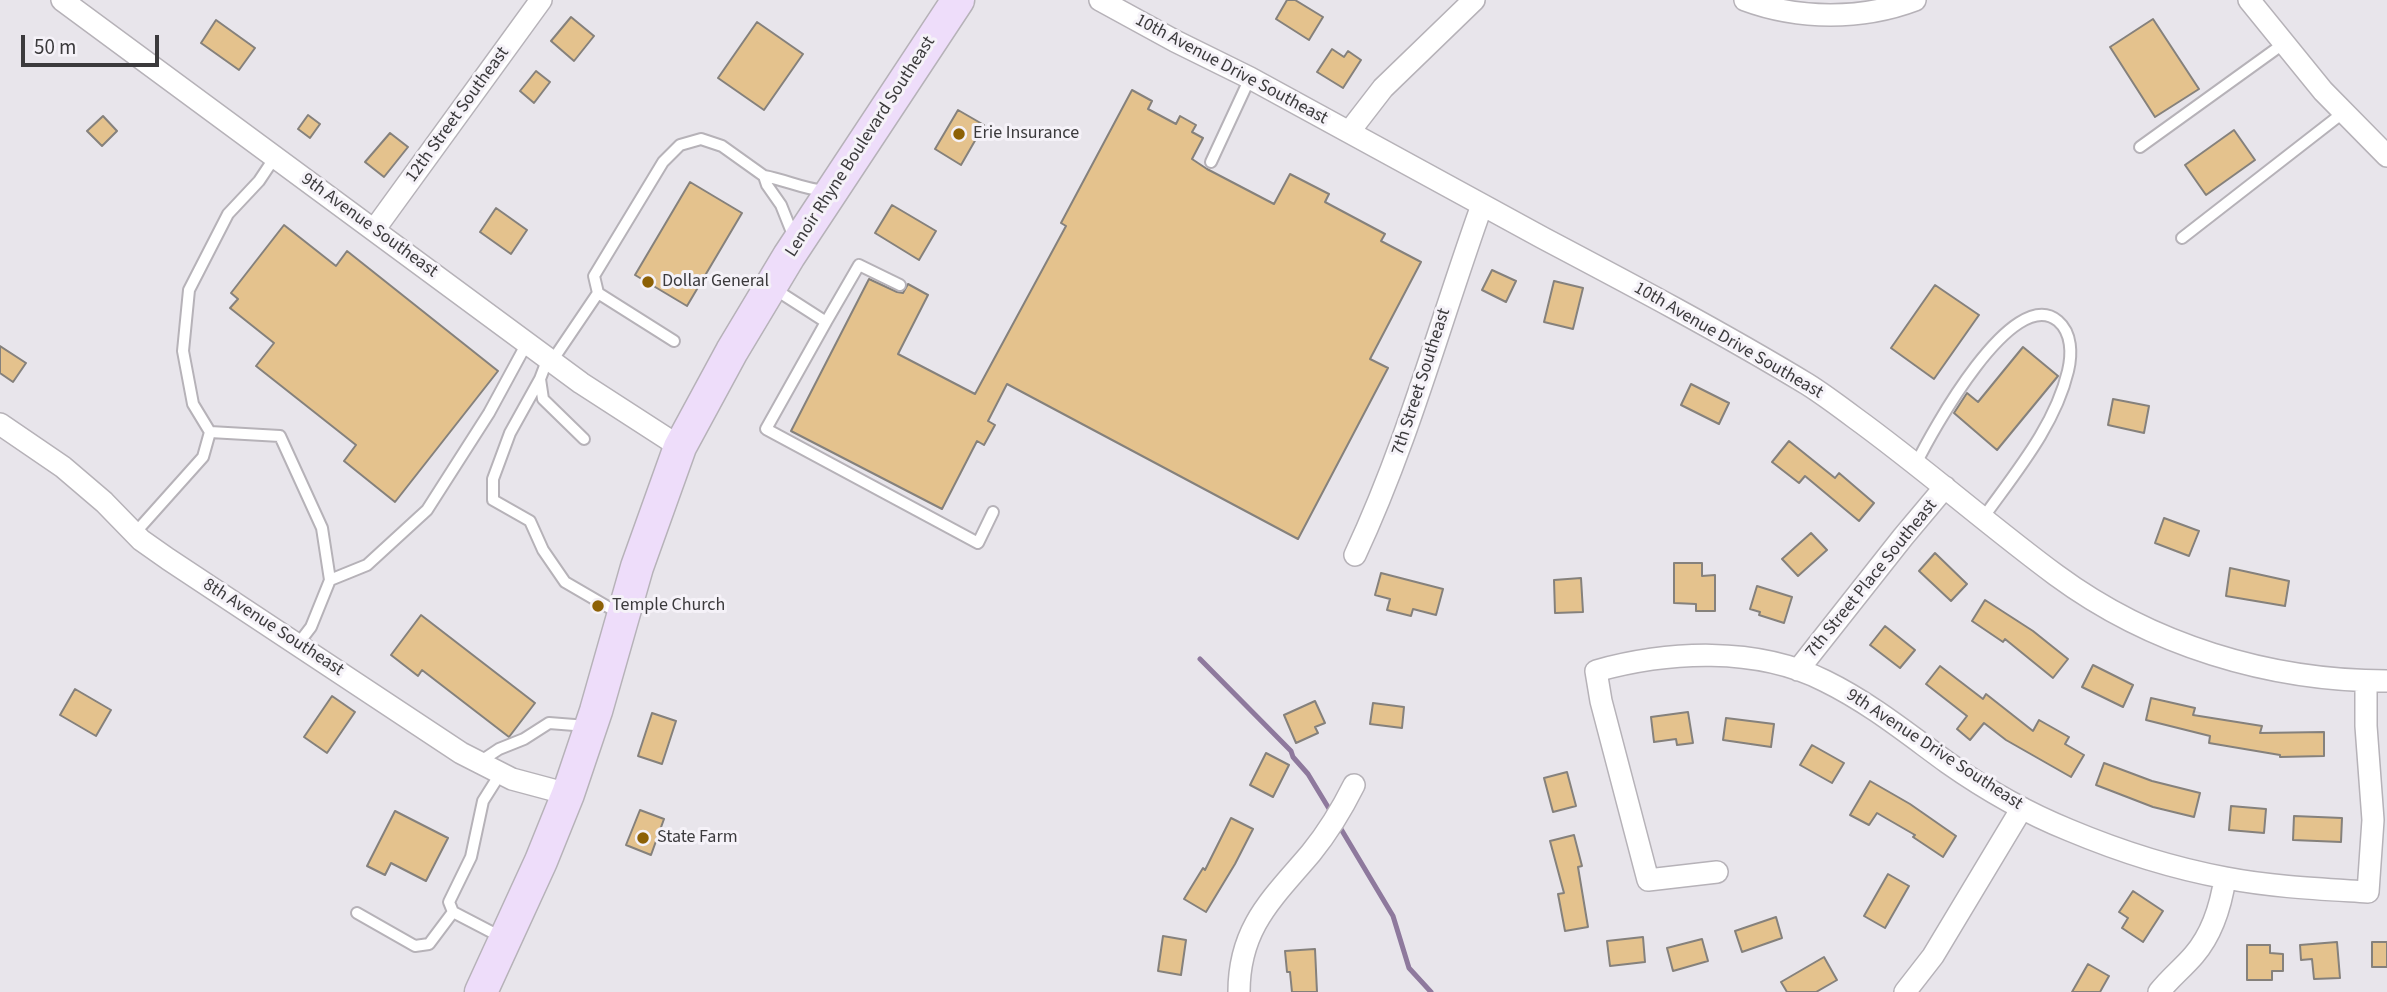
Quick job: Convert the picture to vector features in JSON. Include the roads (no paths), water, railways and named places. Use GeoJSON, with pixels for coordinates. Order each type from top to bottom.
{"type":"FeatureCollection","features":[{"type":"Feature","properties":{"kind":"main road","name":"Lenoir Rhyne Boulevard Southeast"},"geometry":{"type":"LineString","coordinates":[[481,992],[568,794],[623,615],[680,447],[732,351],[797,244],[958,0]]}},
{"type":"Feature","properties":{"kind":"street","name":"9th Avenue Southeast"},"geometry":{"type":"LineString","coordinates":[[62,0],[90,8],[275,157],[550,360],[680,447]]}},
{"type":"Feature","properties":{"kind":"street","name":"12th Street Southeast"},"geometry":{"type":"LineString","coordinates":[[374,230],[541,0]]}},
{"type":"Feature","properties":{"kind":"street","name":"10th Avenue Drive Southeast"},"geometry":{"type":"LineString","coordinates":[[1100,0],[1250,78],[1699,322],[1810,386],[1916,464],[2058,577],[2095,601],[2154,632],[2194,649],[2258,667],[2318,678],[2376,681]]}},
{"type":"Feature","properties":{"kind":"street"},"geometry":{"type":"LineString","coordinates":[[1349,132],[1383,88],[1474,0]]}},
{"type":"Feature","properties":{"kind":"street"},"geometry":{"type":"LineString","coordinates":[[1745,0],[1780,11],[1822,15],[1886,10],[1916,0]]}},
{"type":"Feature","properties":{"kind":"street"},"geometry":{"type":"LineString","coordinates":[[2249,0],[2283,44],[2387,156]]}},
{"type":"Feature","properties":{"kind":"street","name":"7th Street Southeast"},"geometry":{"type":"LineString","coordinates":[[1355,555],[1401,448],[1482,205]]}},
{"type":"Feature","properties":{"kind":"street","name":"8th Avenue Southeast"},"geometry":{"type":"LineString","coordinates":[[0,424],[63,467],[135,533],[168,559],[478,763],[538,788],[568,794]]}},
{"type":"Feature","properties":{"kind":"street","name":"7th Street Place Southeast"},"geometry":{"type":"LineString","coordinates":[[1798,670],[1945,487]]}},
{"type":"Feature","properties":{"kind":"street","name":"9th Avenue Drive Southeast"},"geometry":{"type":"LineString","coordinates":[[1717,872],[1648,880],[1608,731],[1596,671],[1645,659],[1695,655],[1752,659],[1798,670],[1823,680],[1868,705],[1950,765],[2022,808],[2068,830],[2171,866],[2225,878],[2280,886],[2368,892],[2374,820],[2366,726],[2376,681]]}},
{"type":"Feature","properties":{"kind":"street"},"geometry":{"type":"LineString","coordinates":[[1239,992],[1244,953],[1260,916],[1283,883],[1329,830],[1354,785]]}},
{"type":"Feature","properties":{"kind":"street"},"geometry":{"type":"LineString","coordinates":[[1906,992],[1933,956],[2022,808]]}},
{"type":"Feature","properties":{"kind":"street"},"geometry":{"type":"LineString","coordinates":[[2159,992],[2194,956],[2203,942],[2218,911],[2225,878]]}},
{"type":"Feature","properties":{"kind":"lane"},"geometry":{"type":"LineString","coordinates":[[2140,147],[2283,44]]}},
{"type":"Feature","properties":{"kind":"lane"},"geometry":{"type":"LineString","coordinates":[[1211,162],[1250,78]]}},
{"type":"Feature","properties":{"kind":"lane"},"geometry":{"type":"LineString","coordinates":[[2182,239],[2344,112]]}},
{"type":"Feature","properties":{"kind":"lane"},"geometry":{"type":"LineString","coordinates":[[674,341],[598,292],[594,276],[663,162],[680,145],[701,139],[711,142],[722,146],[764,176],[778,178],[795,186],[831,192]]}},
{"type":"Feature","properties":{"kind":"lane"},"geometry":{"type":"LineString","coordinates":[[135,533],[203,457],[210,432],[193,404],[183,351],[189,290],[228,214],[258,181],[275,157]]}},
{"type":"Feature","properties":{"kind":"lane"},"geometry":{"type":"LineString","coordinates":[[764,176],[781,205],[797,244]]}},
{"type":"Feature","properties":{"kind":"lane"},"geometry":{"type":"LineString","coordinates":[[900,285],[859,265],[766,429],[978,542],[992,512]]}},
{"type":"Feature","properties":{"kind":"lane"},"geometry":{"type":"LineString","coordinates":[[771,286],[826,322]]}},
{"type":"Feature","properties":{"kind":"lane"},"geometry":{"type":"LineString","coordinates":[[598,292],[550,360],[510,433],[493,479],[493,500],[530,521],[543,550],[565,582],[623,615]]}},
{"type":"Feature","properties":{"kind":"lane"},"geometry":{"type":"LineString","coordinates":[[1916,464],[1935,427],[1960,389],[1999,339],[2018,323],[2033,316],[2051,316],[2059,321],[2065,328],[2070,343],[2069,368],[2063,390],[2032,449],[1983,518]]}},
{"type":"Feature","properties":{"kind":"lane"},"geometry":{"type":"LineString","coordinates":[[330,580],[367,565],[427,510],[489,413],[527,343]]}},
{"type":"Feature","properties":{"kind":"lane"},"geometry":{"type":"LineString","coordinates":[[540,379],[543,398],[584,439]]}},
{"type":"Feature","properties":{"kind":"lane"},"geometry":{"type":"LineString","coordinates":[[210,432],[279,436],[322,528],[330,580],[311,627],[298,644]]}},
{"type":"Feature","properties":{"kind":"lane"},"geometry":{"type":"LineString","coordinates":[[478,763],[549,723],[591,726]]}},
{"type":"Feature","properties":{"kind":"lane"},"geometry":{"type":"LineString","coordinates":[[500,774],[483,801],[471,857],[449,902],[453,912],[506,939]]}},
{"type":"Feature","properties":{"kind":"lane"},"geometry":{"type":"LineString","coordinates":[[357,913],[415,946],[429,944],[453,912]]}},
{"type":"Feature","properties":{"kind":"waterway"},"geometry":{"type":"LineString","coordinates":[[1200,659],[1291,751],[1331,812]]}},
{"type":"Feature","properties":{"kind":"waterway"},"geometry":{"type":"LineString","coordinates":[[1338,824],[1393,916],[1409,968],[1431,992]]}},
{"type":"Feature","properties":{"kind":"place","name":"Erie Insurance"},"geometry":{"type":"Point","coordinates":[959,134]}},
{"type":"Feature","properties":{"kind":"place","name":"Dollar General"},"geometry":{"type":"Point","coordinates":[648,282]}},
{"type":"Feature","properties":{"kind":"place","name":"Temple Church"},"geometry":{"type":"Point","coordinates":[598,606]}},
{"type":"Feature","properties":{"kind":"place","name":"State Farm"},"geometry":{"type":"Point","coordinates":[643,838]}}]}
